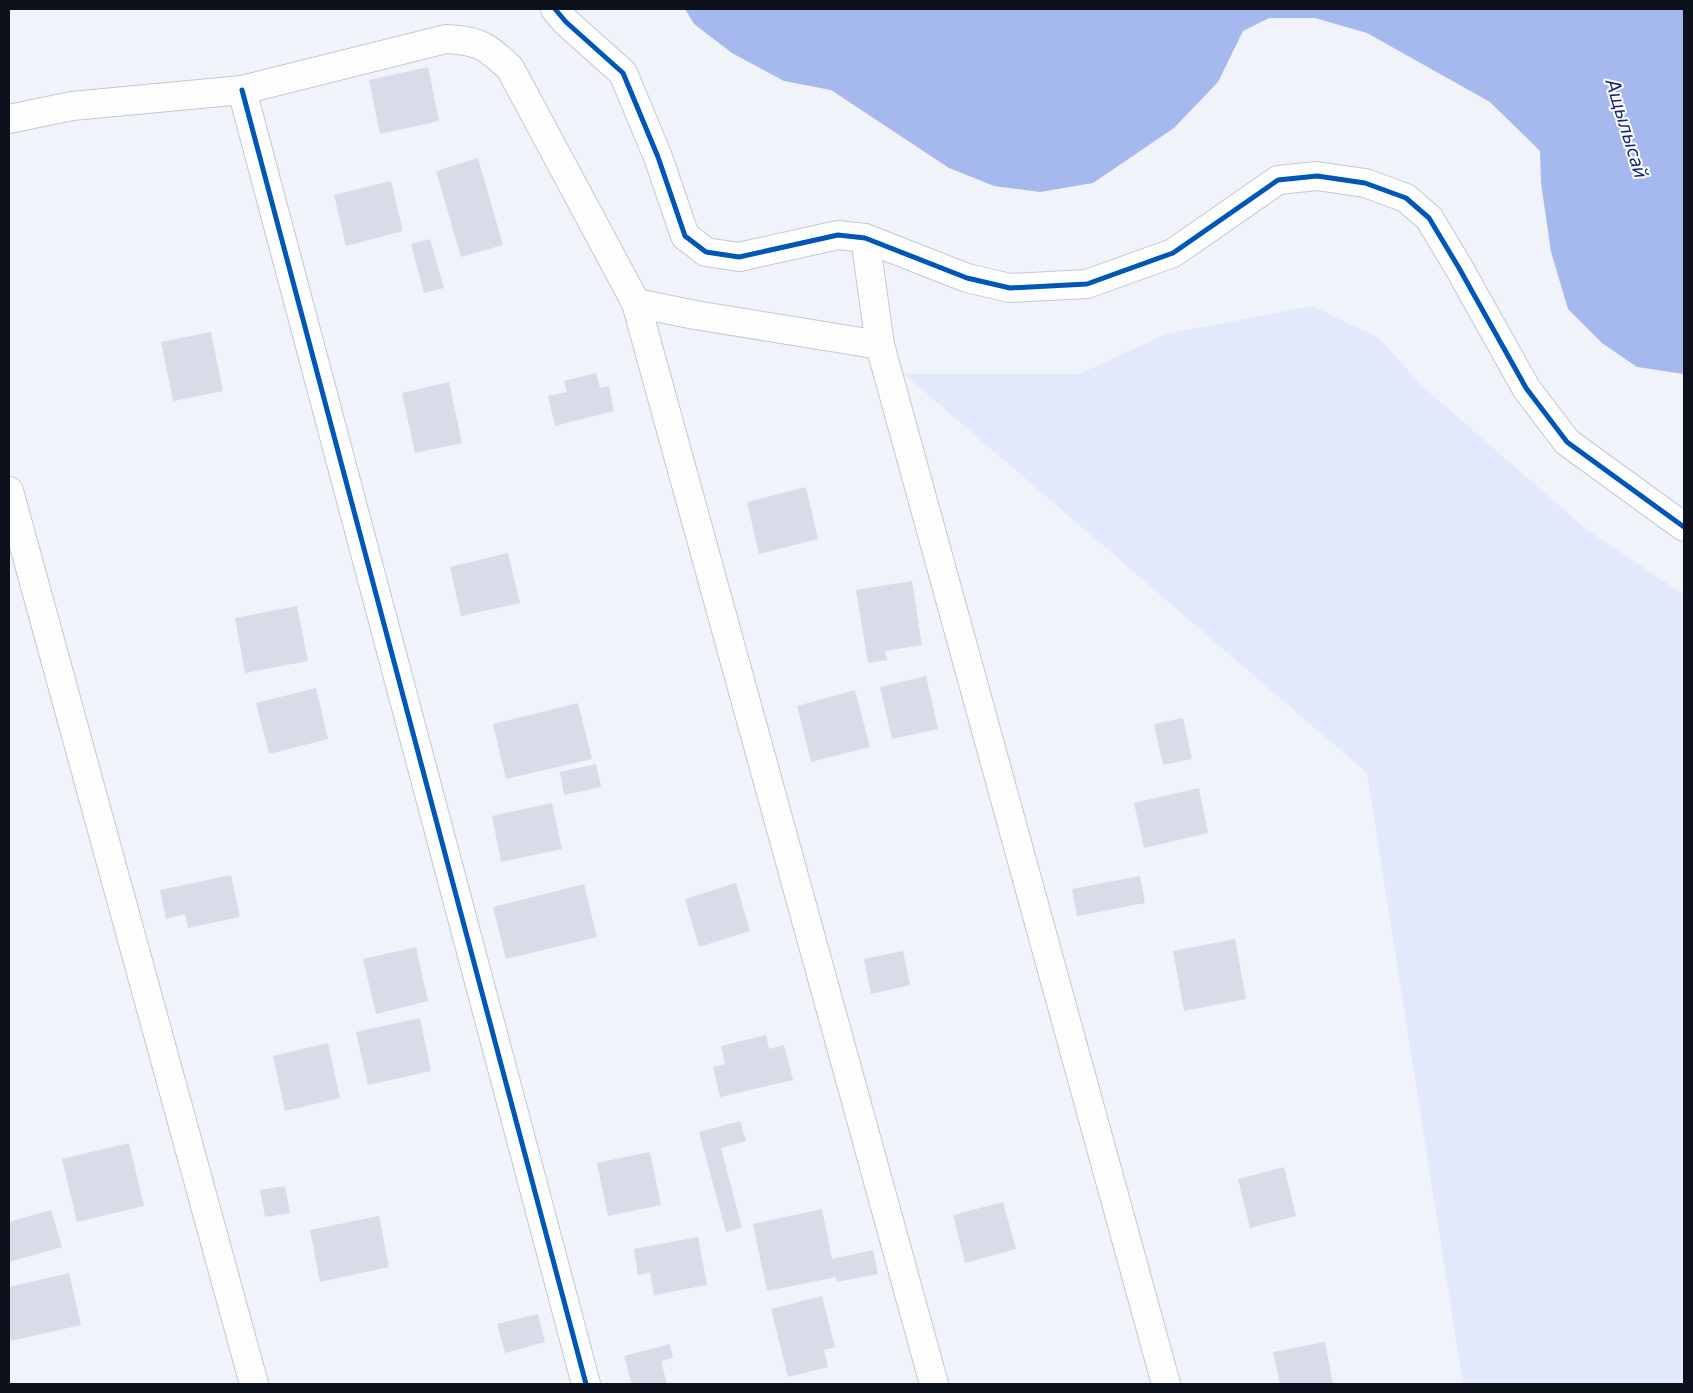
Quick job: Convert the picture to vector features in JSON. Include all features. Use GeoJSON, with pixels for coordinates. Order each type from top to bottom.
{"type":"FeatureCollection","features":[{"type":"Feature","properties":{"kind":"street"},"geometry":{"type":"LineString","coordinates":[[555,9],[566,22],[623,73],[658,157],[685,236],[706,252],[739,257],[838,234],[865,238],[968,278],[1010,288],[1087,284],[1172,253],[1278,180],[1316,176],[1365,183],[1406,198],[1428,218],[1459,268],[1526,388],[1567,442],[1684,527]]}},
{"type":"Feature","properties":{"kind":"street"},"geometry":{"type":"LineString","coordinates":[[9,119],[72,106],[242,90],[446,39],[466,40],[487,47],[510,68],[636,303],[934,1384]]}},
{"type":"Feature","properties":{"kind":"street"},"geometry":{"type":"LineString","coordinates":[[242,90],[586,1384]]}},
{"type":"Feature","properties":{"kind":"street"},"geometry":{"type":"LineString","coordinates":[[865,238],[880,344],[1166,1384]]}},
{"type":"Feature","properties":{"kind":"street"},"geometry":{"type":"LineString","coordinates":[[636,303],[695,315],[880,344]]}},
{"type":"Feature","properties":{"kind":"street"},"geometry":{"type":"LineString","coordinates":[[9,491],[254,1384]]}},
{"type":"Feature","properties":{"kind":"shaded area"},"geometry":{"type":"Polygon","coordinates":[[[1312,306],[1379,338],[1422,386],[1586,529],[1684,595],[1684,1384],[1463,1384],[1367,773],[904,374],[1079,374],[1166,334],[1312,306]]]}},
{"type":"Feature","properties":{"kind":"water","name":"Ащылысай"},"geometry":{"type":"Polygon","coordinates":[[[685,9],[1684,9],[1684,374],[1637,367],[1602,343],[1568,309],[1551,252],[1541,183],[1540,151],[1490,102],[1367,33],[1315,18],[1269,18],[1243,31],[1218,82],[1174,128],[1093,183],[1040,192],[994,186],[949,168],[831,90],[784,81],[732,53],[694,24],[685,9]]]}},
{"type":"Feature","properties":{"kind":"building"},"geometry":{"type":"Polygon","coordinates":[[[428,67],[439,121],[380,134],[369,80],[428,67]]]}},
{"type":"Feature","properties":{"kind":"building"},"geometry":{"type":"Polygon","coordinates":[[[478,158],[503,245],[461,257],[436,171],[478,158]]]}},
{"type":"Feature","properties":{"kind":"building"},"geometry":{"type":"Polygon","coordinates":[[[391,181],[403,231],[346,246],[334,195],[391,181]]]}},
{"type":"Feature","properties":{"kind":"building"},"geometry":{"type":"Polygon","coordinates":[[[430,239],[444,288],[424,293],[411,244],[430,239]]]}},
{"type":"Feature","properties":{"kind":"building"},"geometry":{"type":"Polygon","coordinates":[[[211,332],[223,391],[173,401],[161,342],[211,332]]]}},
{"type":"Feature","properties":{"kind":"building"},"geometry":{"type":"Polygon","coordinates":[[[596,373],[600,388],[609,386],[614,411],[555,426],[548,396],[567,392],[564,381],[596,373]]]}},
{"type":"Feature","properties":{"kind":"building"},"geometry":{"type":"Polygon","coordinates":[[[449,382],[462,443],[415,453],[402,393],[449,382]]]}},
{"type":"Feature","properties":{"kind":"building"},"geometry":{"type":"Polygon","coordinates":[[[806,487],[818,539],[759,554],[747,502],[806,487]]]}},
{"type":"Feature","properties":{"kind":"building"},"geometry":{"type":"Polygon","coordinates":[[[508,553],[520,603],[461,616],[450,567],[508,553]]]}},
{"type":"Feature","properties":{"kind":"building"},"geometry":{"type":"Polygon","coordinates":[[[912,581],[922,645],[885,651],[887,660],[868,663],[856,590],[912,581]]]}},
{"type":"Feature","properties":{"kind":"building"},"geometry":{"type":"Polygon","coordinates":[[[297,606],[308,661],[245,673],[235,618],[297,606]]]}},
{"type":"Feature","properties":{"kind":"building"},"geometry":{"type":"Polygon","coordinates":[[[926,676],[938,729],[892,739],[880,687],[926,676]]]}},
{"type":"Feature","properties":{"kind":"building"},"geometry":{"type":"Polygon","coordinates":[[[316,688],[328,739],[269,754],[256,703],[316,688]]]}},
{"type":"Feature","properties":{"kind":"building"},"geometry":{"type":"Polygon","coordinates":[[[855,690],[870,747],[811,762],[797,706],[855,690]]]}},
{"type":"Feature","properties":{"kind":"building"},"geometry":{"type":"Polygon","coordinates":[[[578,703],[592,759],[506,779],[493,724],[578,703]]]}},
{"type":"Feature","properties":{"kind":"building"},"geometry":{"type":"Polygon","coordinates":[[[1183,718],[1192,759],[1163,765],[1154,724],[1183,718]]]}},
{"type":"Feature","properties":{"kind":"building"},"geometry":{"type":"Polygon","coordinates":[[[596,764],[601,787],[564,795],[560,772],[596,764]]]}},
{"type":"Feature","properties":{"kind":"building"},"geometry":{"type":"Polygon","coordinates":[[[1199,788],[1208,833],[1144,848],[1134,803],[1199,788]]]}},
{"type":"Feature","properties":{"kind":"building"},"geometry":{"type":"Polygon","coordinates":[[[552,803],[562,849],[501,862],[492,816],[552,803]]]}},
{"type":"Feature","properties":{"kind":"building"},"geometry":{"type":"Polygon","coordinates":[[[231,875],[240,917],[188,928],[185,914],[166,919],[160,890],[231,875]]]}},
{"type":"Feature","properties":{"kind":"building"},"geometry":{"type":"Polygon","coordinates":[[[1140,876],[1145,903],[1077,916],[1072,889],[1140,876]]]}},
{"type":"Feature","properties":{"kind":"building"},"geometry":{"type":"Polygon","coordinates":[[[736,883],[750,931],[699,947],[685,899],[736,883]]]}},
{"type":"Feature","properties":{"kind":"building"},"geometry":{"type":"Polygon","coordinates":[[[584,884],[597,937],[506,959],[493,907],[584,884]]]}},
{"type":"Feature","properties":{"kind":"building"},"geometry":{"type":"Polygon","coordinates":[[[1235,939],[1246,999],[1184,1011],[1173,951],[1235,939]]]}},
{"type":"Feature","properties":{"kind":"building"},"geometry":{"type":"Polygon","coordinates":[[[416,947],[428,1001],[376,1014],[363,959],[416,947]]]}},
{"type":"Feature","properties":{"kind":"building"},"geometry":{"type":"Polygon","coordinates":[[[903,951],[910,985],[871,994],[864,959],[903,951]]]}},
{"type":"Feature","properties":{"kind":"building"},"geometry":{"type":"Polygon","coordinates":[[[420,1018],[431,1071],[368,1085],[356,1032],[420,1018]]]}},
{"type":"Feature","properties":{"kind":"building"},"geometry":{"type":"Polygon","coordinates":[[[766,1035],[769,1049],[784,1045],[793,1080],[720,1097],[713,1067],[725,1064],[721,1046],[766,1035]]]}},
{"type":"Feature","properties":{"kind":"building"},"geometry":{"type":"Polygon","coordinates":[[[328,1043],[340,1098],[285,1111],[273,1056],[328,1043]]]}},
{"type":"Feature","properties":{"kind":"building"},"geometry":{"type":"Polygon","coordinates":[[[740,1121],[746,1141],[721,1148],[742,1228],[726,1232],[699,1132],[740,1121]]]}},
{"type":"Feature","properties":{"kind":"building"},"geometry":{"type":"Polygon","coordinates":[[[129,1143],[144,1206],[77,1222],[62,1159],[129,1143]]]}},
{"type":"Feature","properties":{"kind":"building"},"geometry":{"type":"Polygon","coordinates":[[[650,1152],[661,1205],[608,1216],[597,1163],[650,1152]]]}},
{"type":"Feature","properties":{"kind":"building"},"geometry":{"type":"Polygon","coordinates":[[[1284,1167],[1296,1216],[1250,1228],[1238,1179],[1284,1167]]]}},
{"type":"Feature","properties":{"kind":"building"},"geometry":{"type":"Polygon","coordinates":[[[285,1186],[290,1213],[265,1217],[260,1190],[285,1186]]]}},
{"type":"Feature","properties":{"kind":"building"},"geometry":{"type":"Polygon","coordinates":[[[1003,1202],[1016,1249],[965,1263],[953,1215],[1003,1202]]]}},
{"type":"Feature","properties":{"kind":"building"},"geometry":{"type":"Polygon","coordinates":[[[822,1209],[832,1259],[873,1250],[878,1274],[837,1282],[836,1277],[767,1291],[753,1224],[822,1209]]]}},
{"type":"Feature","properties":{"kind":"building"},"geometry":{"type":"Polygon","coordinates":[[[51,1210],[62,1247],[9,1262],[9,1222],[51,1210]]]}},
{"type":"Feature","properties":{"kind":"building"},"geometry":{"type":"Polygon","coordinates":[[[379,1216],[389,1267],[320,1282],[310,1230],[379,1216]]]}},
{"type":"Feature","properties":{"kind":"building"},"geometry":{"type":"Polygon","coordinates":[[[698,1237],[707,1285],[654,1295],[650,1273],[638,1275],[634,1249],[698,1237]]]}},
{"type":"Feature","properties":{"kind":"building"},"geometry":{"type":"Polygon","coordinates":[[[69,1273],[81,1325],[11,1341],[9,1332],[9,1287],[69,1273]]]}},
{"type":"Feature","properties":{"kind":"building"},"geometry":{"type":"Polygon","coordinates":[[[822,1296],[835,1347],[824,1350],[828,1367],[788,1377],[771,1309],[822,1296]]]}},
{"type":"Feature","properties":{"kind":"building"},"geometry":{"type":"Polygon","coordinates":[[[538,1314],[545,1342],[505,1353],[497,1324],[538,1314]]]}},
{"type":"Feature","properties":{"kind":"building"},"geometry":{"type":"Polygon","coordinates":[[[1325,1342],[1333,1384],[1280,1384],[1273,1352],[1325,1342]]]}},
{"type":"Feature","properties":{"kind":"building"},"geometry":{"type":"Polygon","coordinates":[[[670,1344],[673,1358],[661,1361],[667,1384],[632,1384],[624,1356],[670,1344]]]}},
{"type":"Feature","properties":{"kind":"cycle path"},"geometry":{"type":"LineString","coordinates":[[555,9],[566,22],[623,73],[658,157],[685,236],[706,252],[739,257],[838,235],[865,238],[967,278],[1010,288],[1087,284],[1173,253],[1278,180],[1317,176],[1365,183],[1406,198],[1429,218],[1526,388],[1567,442],[1684,527]]}},
{"type":"Feature","properties":{"kind":"cycle path"},"geometry":{"type":"LineString","coordinates":[[242,90],[586,1384]]}}]}
